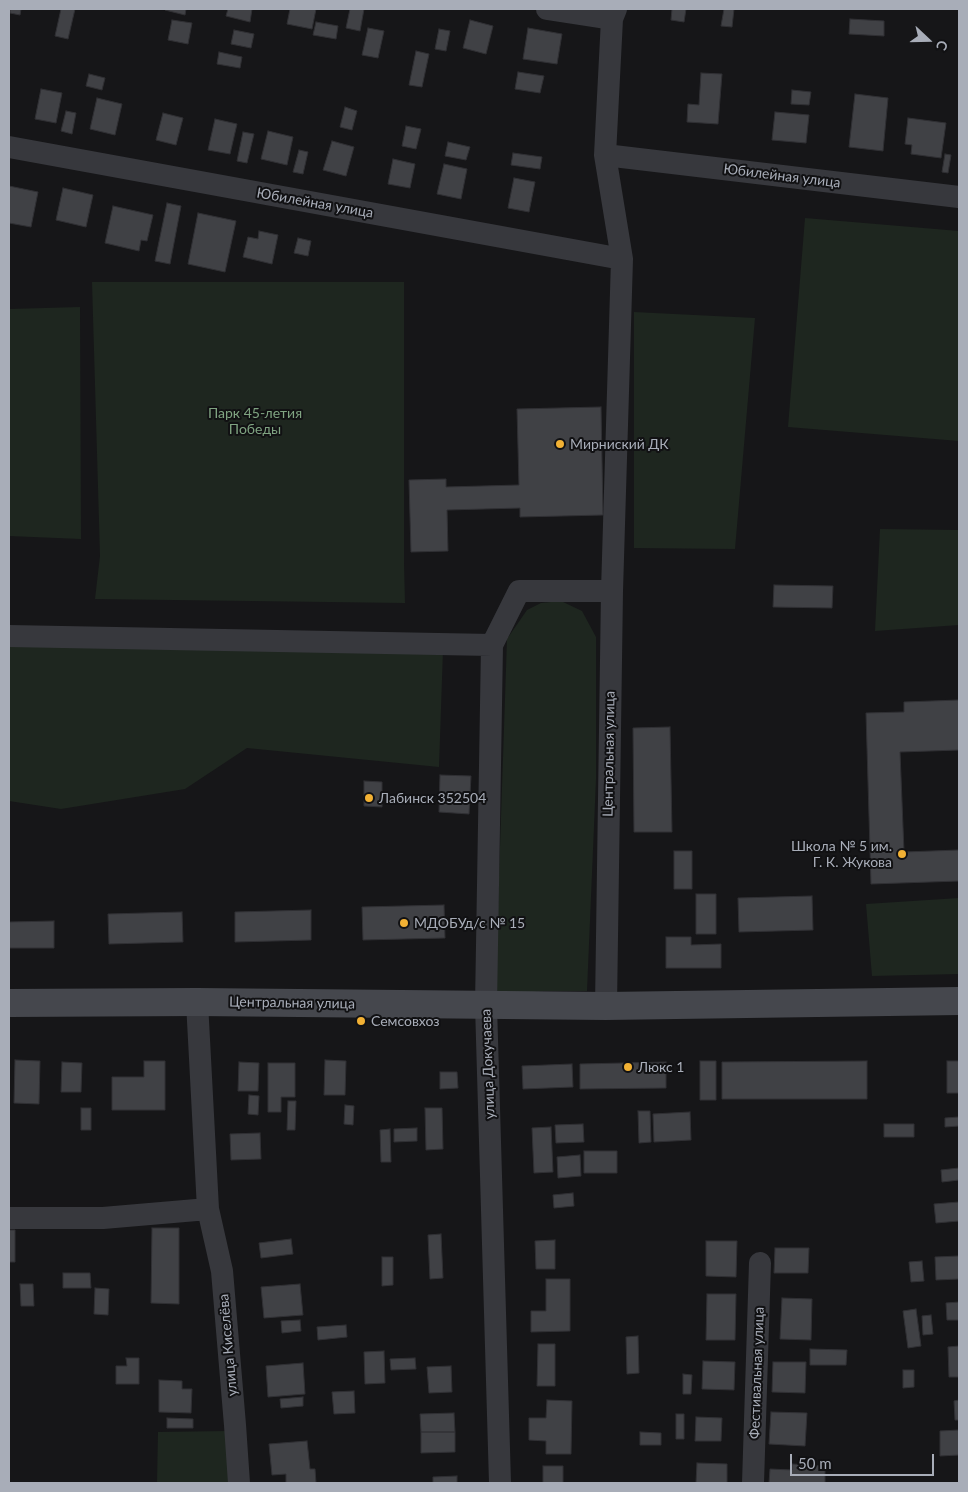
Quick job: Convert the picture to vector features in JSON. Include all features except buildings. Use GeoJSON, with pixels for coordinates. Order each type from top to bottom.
{"type":"FeatureCollection","features":[{"type":"Feature","properties":{"kind":"street"},"geometry":{"type":"LineString","coordinates":[[547,9],[614,14]]}},
{"type":"Feature","properties":{"kind":"street","name":"Центральная улица"},"geometry":{"type":"LineString","coordinates":[[606,1006],[612,591],[622,259],[605,155],[614,14]]}},
{"type":"Feature","properties":{"kind":"street","name":"Юбилейная улица"},"geometry":{"type":"LineString","coordinates":[[9,147],[622,259]]}},
{"type":"Feature","properties":{"kind":"street","name":"Юбилейная улица"},"geometry":{"type":"LineString","coordinates":[[605,155],[959,197]]}},
{"type":"Feature","properties":{"kind":"street"},"geometry":{"type":"LineString","coordinates":[[9,636],[492,645],[518,591],[612,591]]}},
{"type":"Feature","properties":{"kind":"street","name":"улица Докучаева"},"geometry":{"type":"LineString","coordinates":[[492,645],[486,1005],[500,1483]]}},
{"type":"Feature","properties":{"kind":"street","name":"Центральная улица"},"geometry":{"type":"LineString","coordinates":[[9,1003],[197,1002],[606,1006],[959,1001]]}},
{"type":"Feature","properties":{"kind":"street","name":"улица Киселёва"},"geometry":{"type":"LineString","coordinates":[[197,1002],[208,1209],[222,1271],[239,1483]]}},
{"type":"Feature","properties":{"kind":"street"},"geometry":{"type":"LineString","coordinates":[[9,1218],[104,1218],[208,1209]]}},
{"type":"Feature","properties":{"kind":"street","name":"Фестивальная улица"},"geometry":{"type":"LineString","coordinates":[[753,1483],[760,1263]]}},
{"type":"Feature","properties":{"kind":"green space"},"geometry":{"type":"Polygon","coordinates":[[[805,218],[959,231],[959,441],[788,427],[805,218]]]}},
{"type":"Feature","properties":{"kind":"green space","name":"Парк 45-летия Победы"},"geometry":{"type":"Polygon","coordinates":[[[92,282],[404,282],[405,603],[95,599],[100,556],[92,282]]]}},
{"type":"Feature","properties":{"kind":"green space"},"geometry":{"type":"Polygon","coordinates":[[[80,307],[81,539],[9,536],[9,309],[80,307]]]}},
{"type":"Feature","properties":{"kind":"green space"},"geometry":{"type":"Polygon","coordinates":[[[634,312],[755,318],[735,549],[634,548],[634,312]]]}},
{"type":"Feature","properties":{"kind":"green space"},"geometry":{"type":"Polygon","coordinates":[[[880,529],[959,530],[959,625],[875,631],[880,529]]]}},
{"type":"Feature","properties":{"kind":"green space"},"geometry":{"type":"Polygon","coordinates":[[[561,601],[582,611],[596,637],[596,779],[587,991],[546,991],[495,995],[507,639],[527,610],[541,603],[561,601]]]}},
{"type":"Feature","properties":{"kind":"green space"},"geometry":{"type":"Polygon","coordinates":[[[9,642],[443,650],[439,767],[247,748],[185,789],[61,809],[9,801],[9,642]]]}},
{"type":"Feature","properties":{"kind":"green space"},"geometry":{"type":"Polygon","coordinates":[[[959,898],[959,974],[872,976],[866,904],[959,898]]]}},
{"type":"Feature","properties":{"kind":"green space"},"geometry":{"type":"Polygon","coordinates":[[[228,1431],[231,1483],[157,1483],[158,1432],[228,1431]]]}},
{"type":"Feature","properties":{"kind":"place","name":"Мирниский ДК"},"geometry":{"type":"Point","coordinates":[560,444]}},
{"type":"Feature","properties":{"kind":"place","name":"Лабинск 352504"},"geometry":{"type":"Point","coordinates":[369,798]}},
{"type":"Feature","properties":{"kind":"place","name":"Школа № 5 им. Г. К. Жукова"},"geometry":{"type":"Point","coordinates":[902,854]}},
{"type":"Feature","properties":{"kind":"place","name":"МДОБУд/с № 15"},"geometry":{"type":"Point","coordinates":[404,923]}},
{"type":"Feature","properties":{"kind":"place","name":"Семсовхоз"},"geometry":{"type":"Point","coordinates":[361,1021]}},
{"type":"Feature","properties":{"kind":"place","name":"Люкс 1"},"geometry":{"type":"Point","coordinates":[628,1067]}}]}
